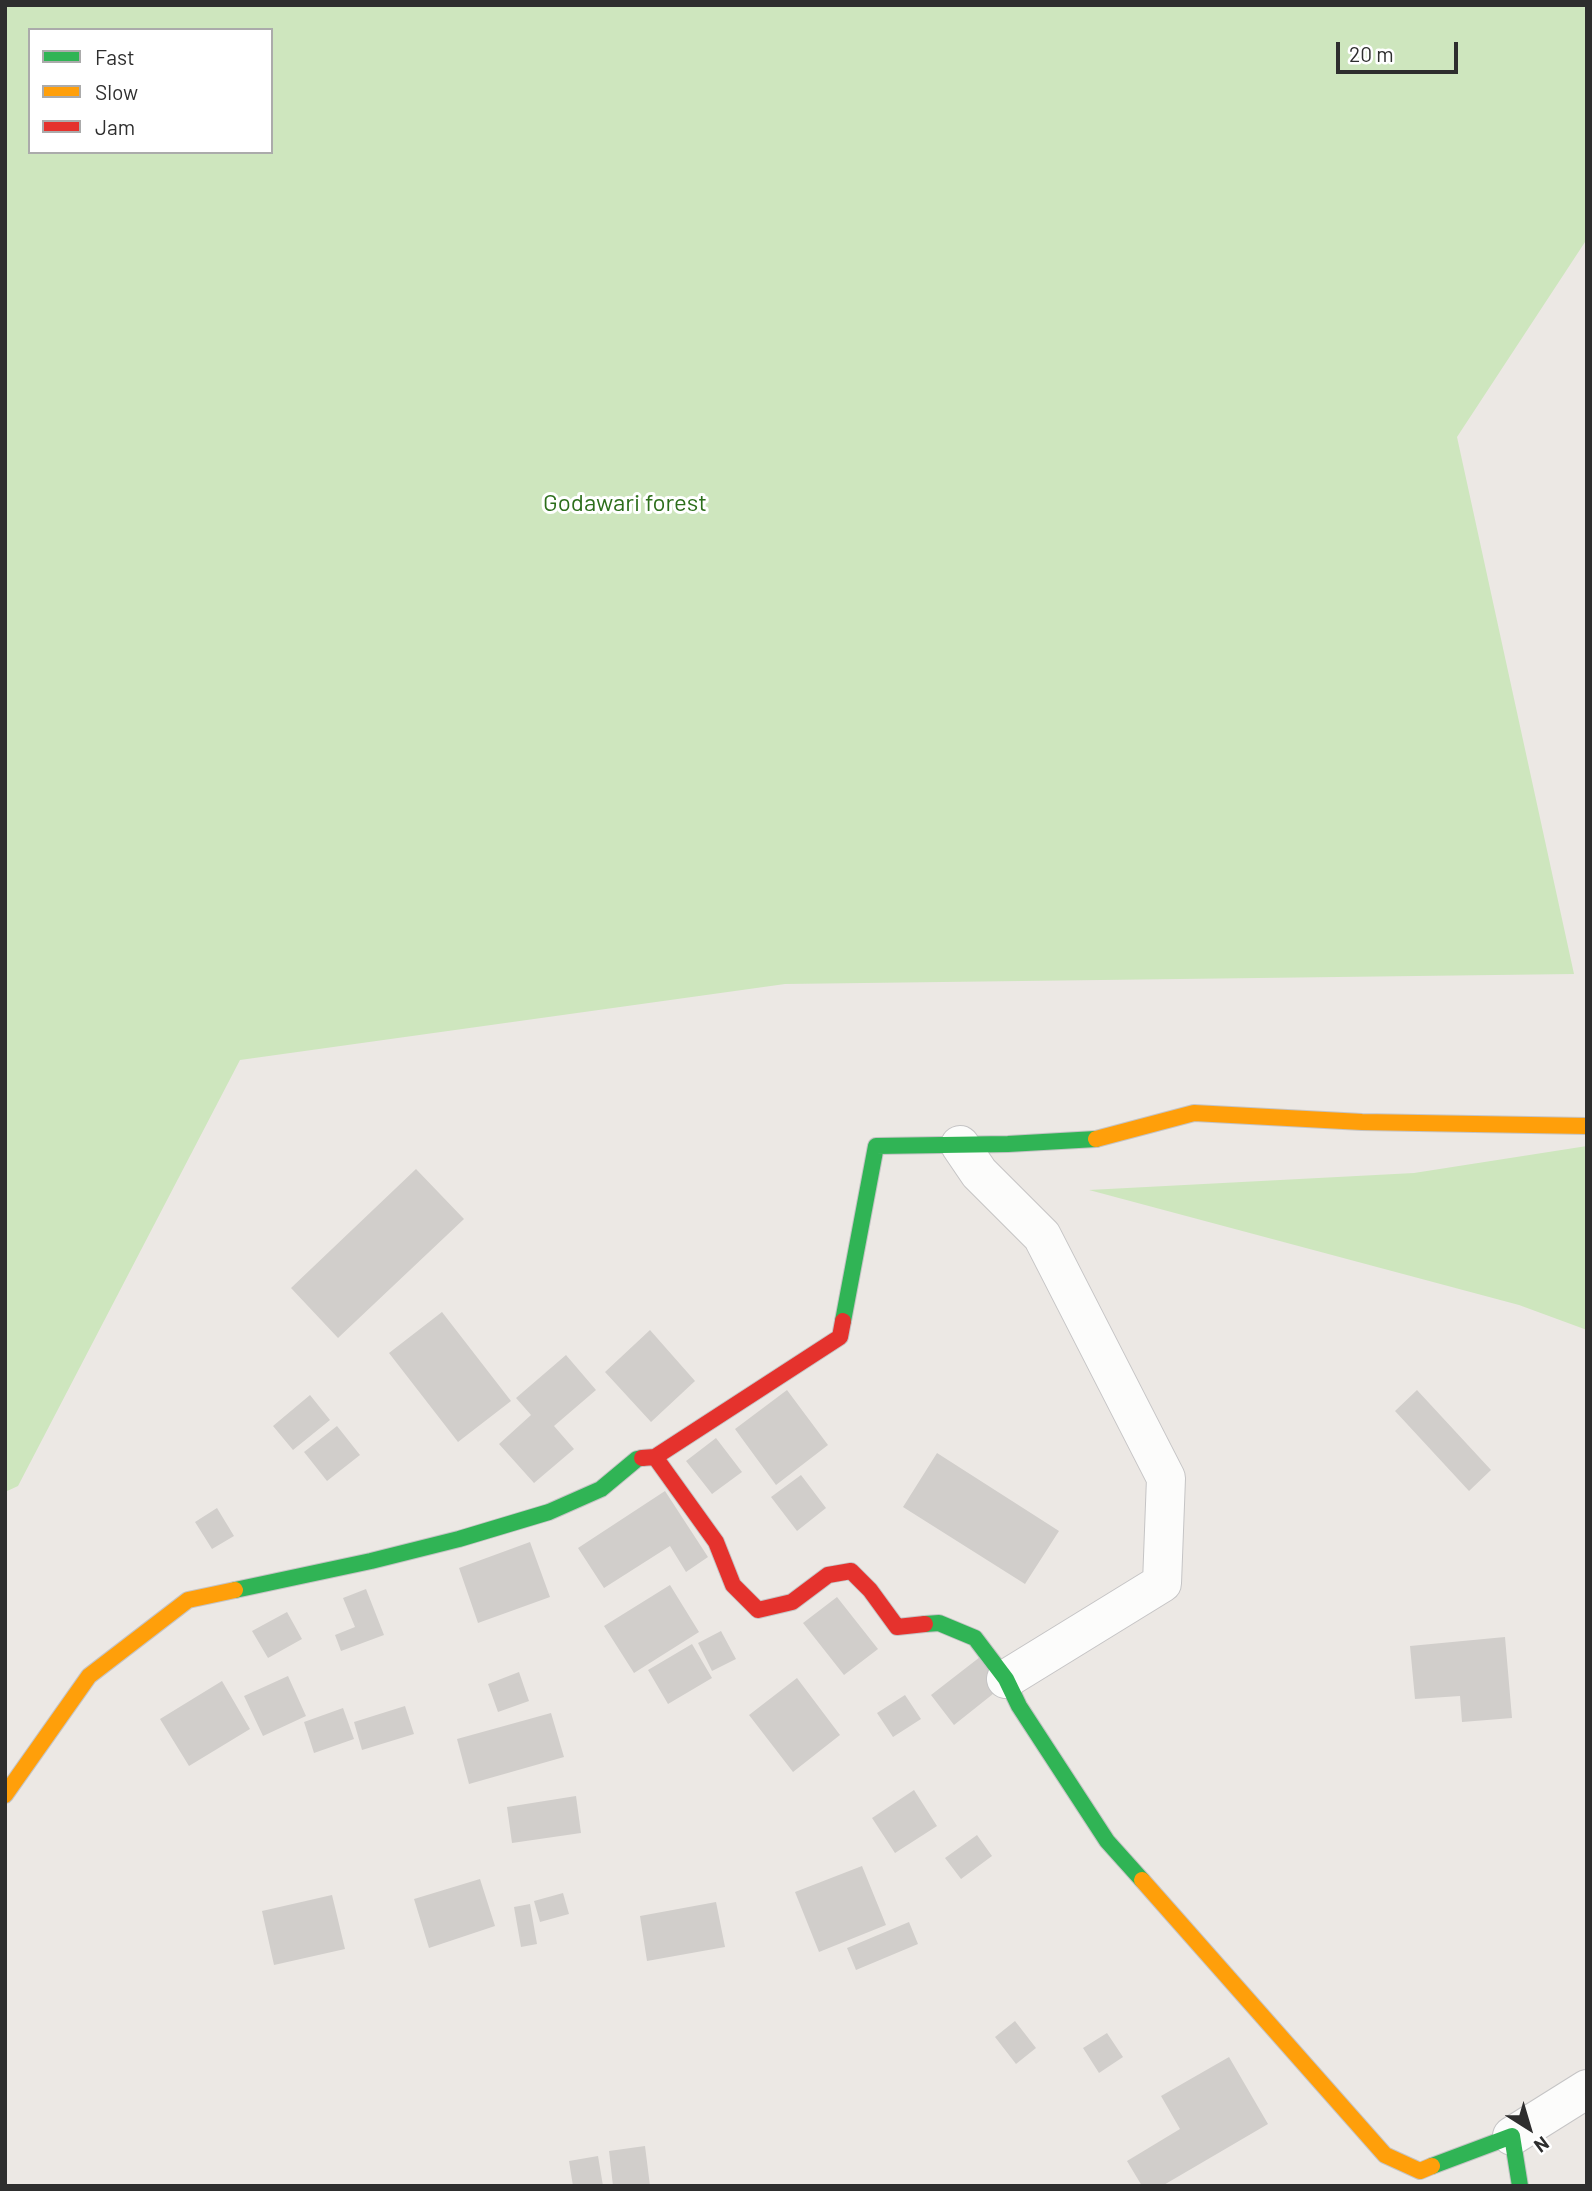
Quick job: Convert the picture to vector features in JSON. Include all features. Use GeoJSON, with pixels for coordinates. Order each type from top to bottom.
{"type":"FeatureCollection","features":[{"type":"Feature","properties":{"kind":"street"},"geometry":{"type":"LineString","coordinates":[[5,1794],[89,1676],[188,1600],[370,1561],[459,1539],[549,1512],[601,1489],[637,1459],[655,1457],[840,1338],[876,1146],[1099,1139],[1194,1113],[1362,1122],[1587,1126]]}},
{"type":"Feature","properties":{"kind":"street"},"geometry":{"type":"LineString","coordinates":[[960,1145],[979,1173],[1042,1236],[1166,1478],[1162,1583],[1006,1679]]}},
{"type":"Feature","properties":{"kind":"street"},"geometry":{"type":"LineString","coordinates":[[655,1457],[716,1542],[733,1585],[758,1610],[792,1602],[828,1575],[851,1571],[870,1590],[897,1627],[939,1623],[975,1638],[1006,1679],[1019,1706],[1107,1841],[1385,2155],[1420,2171],[1512,2136],[1587,2089]]}},
{"type":"Feature","properties":{"kind":"street"},"geometry":{"type":"LineString","coordinates":[[1512,2136],[1520,2186]]}},
{"type":"Feature","properties":{"kind":"green space","name":"Godawari forest"},"geometry":{"type":"Polygon","coordinates":[[[5,5],[1587,5],[1587,239],[1457,437],[1574,974],[785,984],[240,1060],[18,1486],[5,1492],[5,5]]]}},
{"type":"Feature","properties":{"kind":"green space"},"geometry":{"type":"Polygon","coordinates":[[[1587,1146],[1587,1330],[1519,1305],[1089,1190],[1414,1173],[1587,1146]]]}},
{"type":"Feature","properties":{"kind":"building"},"geometry":{"type":"Polygon","coordinates":[[[416,1169],[464,1219],[338,1338],[291,1288],[416,1169]]]}},
{"type":"Feature","properties":{"kind":"building"},"geometry":{"type":"Polygon","coordinates":[[[442,1312],[511,1401],[458,1442],[389,1353],[442,1312]]]}},
{"type":"Feature","properties":{"kind":"building"},"geometry":{"type":"Polygon","coordinates":[[[650,1330],[695,1381],[651,1422],[605,1372],[650,1330]]]}},
{"type":"Feature","properties":{"kind":"building"},"geometry":{"type":"Polygon","coordinates":[[[566,1355],[596,1390],[554,1426],[574,1449],[534,1483],[499,1444],[531,1415],[516,1398],[566,1355]]]}},
{"type":"Feature","properties":{"kind":"building"},"geometry":{"type":"Polygon","coordinates":[[[787,1390],[828,1445],[776,1485],[735,1429],[787,1390]]]}},
{"type":"Feature","properties":{"kind":"building"},"geometry":{"type":"Polygon","coordinates":[[[1417,1390],[1491,1470],[1469,1491],[1395,1411],[1417,1390]]]}},
{"type":"Feature","properties":{"kind":"building"},"geometry":{"type":"Polygon","coordinates":[[[310,1395],[330,1420],[293,1450],[273,1426],[310,1395]]]}},
{"type":"Feature","properties":{"kind":"building"},"geometry":{"type":"Polygon","coordinates":[[[337,1426],[360,1455],[327,1481],[304,1452],[337,1426]]]}},
{"type":"Feature","properties":{"kind":"building"},"geometry":{"type":"Polygon","coordinates":[[[716,1438],[742,1472],[712,1494],[686,1461],[716,1438]]]}},
{"type":"Feature","properties":{"kind":"building"},"geometry":{"type":"Polygon","coordinates":[[[937,1453],[1059,1531],[1025,1584],[903,1507],[937,1453]]]}},
{"type":"Feature","properties":{"kind":"building"},"geometry":{"type":"Polygon","coordinates":[[[801,1475],[826,1508],[797,1531],[771,1497],[801,1475]]]}},
{"type":"Feature","properties":{"kind":"building"},"geometry":{"type":"Polygon","coordinates":[[[665,1491],[708,1557],[686,1572],[670,1546],[604,1588],[578,1548],[665,1491]]]}},
{"type":"Feature","properties":{"kind":"building"},"geometry":{"type":"Polygon","coordinates":[[[217,1508],[234,1536],[212,1549],[195,1522],[217,1508]]]}},
{"type":"Feature","properties":{"kind":"building"},"geometry":{"type":"Polygon","coordinates":[[[530,1542],[550,1597],[478,1623],[459,1568],[530,1542]]]}},
{"type":"Feature","properties":{"kind":"building"},"geometry":{"type":"Polygon","coordinates":[[[670,1585],[699,1632],[634,1673],[604,1626],[670,1585]]]}},
{"type":"Feature","properties":{"kind":"building"},"geometry":{"type":"Polygon","coordinates":[[[366,1589],[384,1635],[341,1651],[335,1635],[355,1627],[343,1598],[366,1589]]]}},
{"type":"Feature","properties":{"kind":"building"},"geometry":{"type":"Polygon","coordinates":[[[837,1597],[878,1649],[844,1675],[803,1623],[837,1597]]]}},
{"type":"Feature","properties":{"kind":"building"},"geometry":{"type":"Polygon","coordinates":[[[287,1612],[302,1639],[268,1658],[252,1631],[287,1612]]]}},
{"type":"Feature","properties":{"kind":"building"},"geometry":{"type":"Polygon","coordinates":[[[721,1631],[736,1659],[712,1671],[698,1643],[721,1631]]]}},
{"type":"Feature","properties":{"kind":"building"},"geometry":{"type":"Polygon","coordinates":[[[1505,1637],[1512,1718],[1462,1722],[1460,1696],[1415,1699],[1410,1646],[1505,1637]]]}},
{"type":"Feature","properties":{"kind":"building"},"geometry":{"type":"Polygon","coordinates":[[[692,1644],[712,1678],[668,1704],[648,1670],[692,1644]]]}},
{"type":"Feature","properties":{"kind":"building"},"geometry":{"type":"Polygon","coordinates":[[[980,1657],[1003,1686],[954,1725],[931,1695],[980,1657]]]}},
{"type":"Feature","properties":{"kind":"building"},"geometry":{"type":"Polygon","coordinates":[[[519,1672],[529,1701],[498,1712],[488,1684],[519,1672]]]}},
{"type":"Feature","properties":{"kind":"building"},"geometry":{"type":"Polygon","coordinates":[[[288,1676],[306,1716],[263,1736],[244,1696],[288,1676]]]}},
{"type":"Feature","properties":{"kind":"building"},"geometry":{"type":"Polygon","coordinates":[[[797,1678],[840,1735],[793,1772],[749,1715],[797,1678]]]}},
{"type":"Feature","properties":{"kind":"building"},"geometry":{"type":"Polygon","coordinates":[[[222,1681],[250,1729],[189,1766],[160,1719],[222,1681]]]}},
{"type":"Feature","properties":{"kind":"building"},"geometry":{"type":"Polygon","coordinates":[[[905,1695],[921,1719],[893,1737],[877,1713],[905,1695]]]}},
{"type":"Feature","properties":{"kind":"building"},"geometry":{"type":"Polygon","coordinates":[[[405,1706],[414,1734],[362,1750],[354,1722],[405,1706]]]}},
{"type":"Feature","properties":{"kind":"building"},"geometry":{"type":"Polygon","coordinates":[[[343,1708],[354,1739],[314,1753],[304,1722],[343,1708]]]}},
{"type":"Feature","properties":{"kind":"building"},"geometry":{"type":"Polygon","coordinates":[[[551,1713],[564,1757],[469,1784],[457,1739],[551,1713]]]}},
{"type":"Feature","properties":{"kind":"building"},"geometry":{"type":"Polygon","coordinates":[[[914,1790],[937,1826],[895,1853],[872,1818],[914,1790]]]}},
{"type":"Feature","properties":{"kind":"building"},"geometry":{"type":"Polygon","coordinates":[[[576,1796],[581,1833],[512,1843],[507,1807],[576,1796]]]}},
{"type":"Feature","properties":{"kind":"building"},"geometry":{"type":"Polygon","coordinates":[[[977,1835],[992,1856],[961,1879],[945,1858],[977,1835]]]}},
{"type":"Feature","properties":{"kind":"building"},"geometry":{"type":"Polygon","coordinates":[[[862,1866],[886,1925],[819,1952],[795,1892],[862,1866]]]}},
{"type":"Feature","properties":{"kind":"building"},"geometry":{"type":"Polygon","coordinates":[[[480,1879],[495,1926],[429,1948],[414,1899],[480,1879]]]}},
{"type":"Feature","properties":{"kind":"building"},"geometry":{"type":"Polygon","coordinates":[[[563,1893],[569,1914],[540,1922],[534,1901],[563,1893]]]}},
{"type":"Feature","properties":{"kind":"building"},"geometry":{"type":"Polygon","coordinates":[[[332,1895],[345,1949],[274,1965],[262,1911],[332,1895]]]}},
{"type":"Feature","properties":{"kind":"building"},"geometry":{"type":"Polygon","coordinates":[[[716,1902],[725,1947],[647,1961],[640,1916],[716,1902]]]}},
{"type":"Feature","properties":{"kind":"building"},"geometry":{"type":"Polygon","coordinates":[[[530,1904],[537,1944],[521,1947],[514,1907],[530,1904]]]}},
{"type":"Feature","properties":{"kind":"building"},"geometry":{"type":"Polygon","coordinates":[[[909,1922],[918,1944],[856,1970],[847,1948],[909,1922]]]}},
{"type":"Feature","properties":{"kind":"building"},"geometry":{"type":"Polygon","coordinates":[[[1015,2021],[1036,2048],[1016,2064],[995,2037],[1015,2021]]]}},
{"type":"Feature","properties":{"kind":"building"},"geometry":{"type":"Polygon","coordinates":[[[1107,2033],[1123,2057],[1099,2073],[1083,2048],[1107,2033]]]}},
{"type":"Feature","properties":{"kind":"building"},"geometry":{"type":"Polygon","coordinates":[[[1229,2057],[1268,2124],[1162,2186],[1142,2186],[1127,2161],[1180,2129],[1161,2096],[1229,2057]]]}},
{"type":"Feature","properties":{"kind":"building"},"geometry":{"type":"Polygon","coordinates":[[[645,2146],[650,2186],[613,2186],[609,2151],[645,2146]]]}},
{"type":"Feature","properties":{"kind":"building"},"geometry":{"type":"Polygon","coordinates":[[[598,2156],[603,2186],[573,2186],[569,2161],[598,2156]]]}},
{"type":"Feature","properties":{"kind":"traffic: fast"},"geometry":{"type":"LineString","coordinates":[[843,1321],[876,1146],[1008,1144],[1096,1139]]}},
{"type":"Feature","properties":{"kind":"traffic: fast"},"geometry":{"type":"LineString","coordinates":[[235,1590],[371,1561],[459,1539],[549,1512],[601,1489],[637,1459],[642,1458]]}},
{"type":"Feature","properties":{"kind":"traffic: fast"},"geometry":{"type":"LineString","coordinates":[[925,1624],[939,1623],[975,1638],[1006,1679],[1019,1706],[1107,1841],[1142,1880]]}},
{"type":"Feature","properties":{"kind":"traffic: fast"},"geometry":{"type":"LineString","coordinates":[[1432,2166],[1512,2136],[1520,2186]]}},
{"type":"Feature","properties":{"kind":"traffic: slow"},"geometry":{"type":"LineString","coordinates":[[1096,1139],[1194,1113],[1362,1122],[1587,1126]]}},
{"type":"Feature","properties":{"kind":"traffic: slow"},"geometry":{"type":"LineString","coordinates":[[5,1795],[89,1676],[188,1600],[235,1590]]}},
{"type":"Feature","properties":{"kind":"traffic: slow"},"geometry":{"type":"LineString","coordinates":[[1142,1880],[1385,2155],[1420,2171],[1432,2166]]}},
{"type":"Feature","properties":{"kind":"traffic: jam"},"geometry":{"type":"LineString","coordinates":[[642,1458],[655,1457],[840,1337],[843,1321]]}},
{"type":"Feature","properties":{"kind":"traffic: jam"},"geometry":{"type":"LineString","coordinates":[[655,1457],[716,1542],[733,1585],[758,1610],[792,1602],[828,1575],[851,1571],[870,1590],[897,1627],[925,1624]]}}]}
